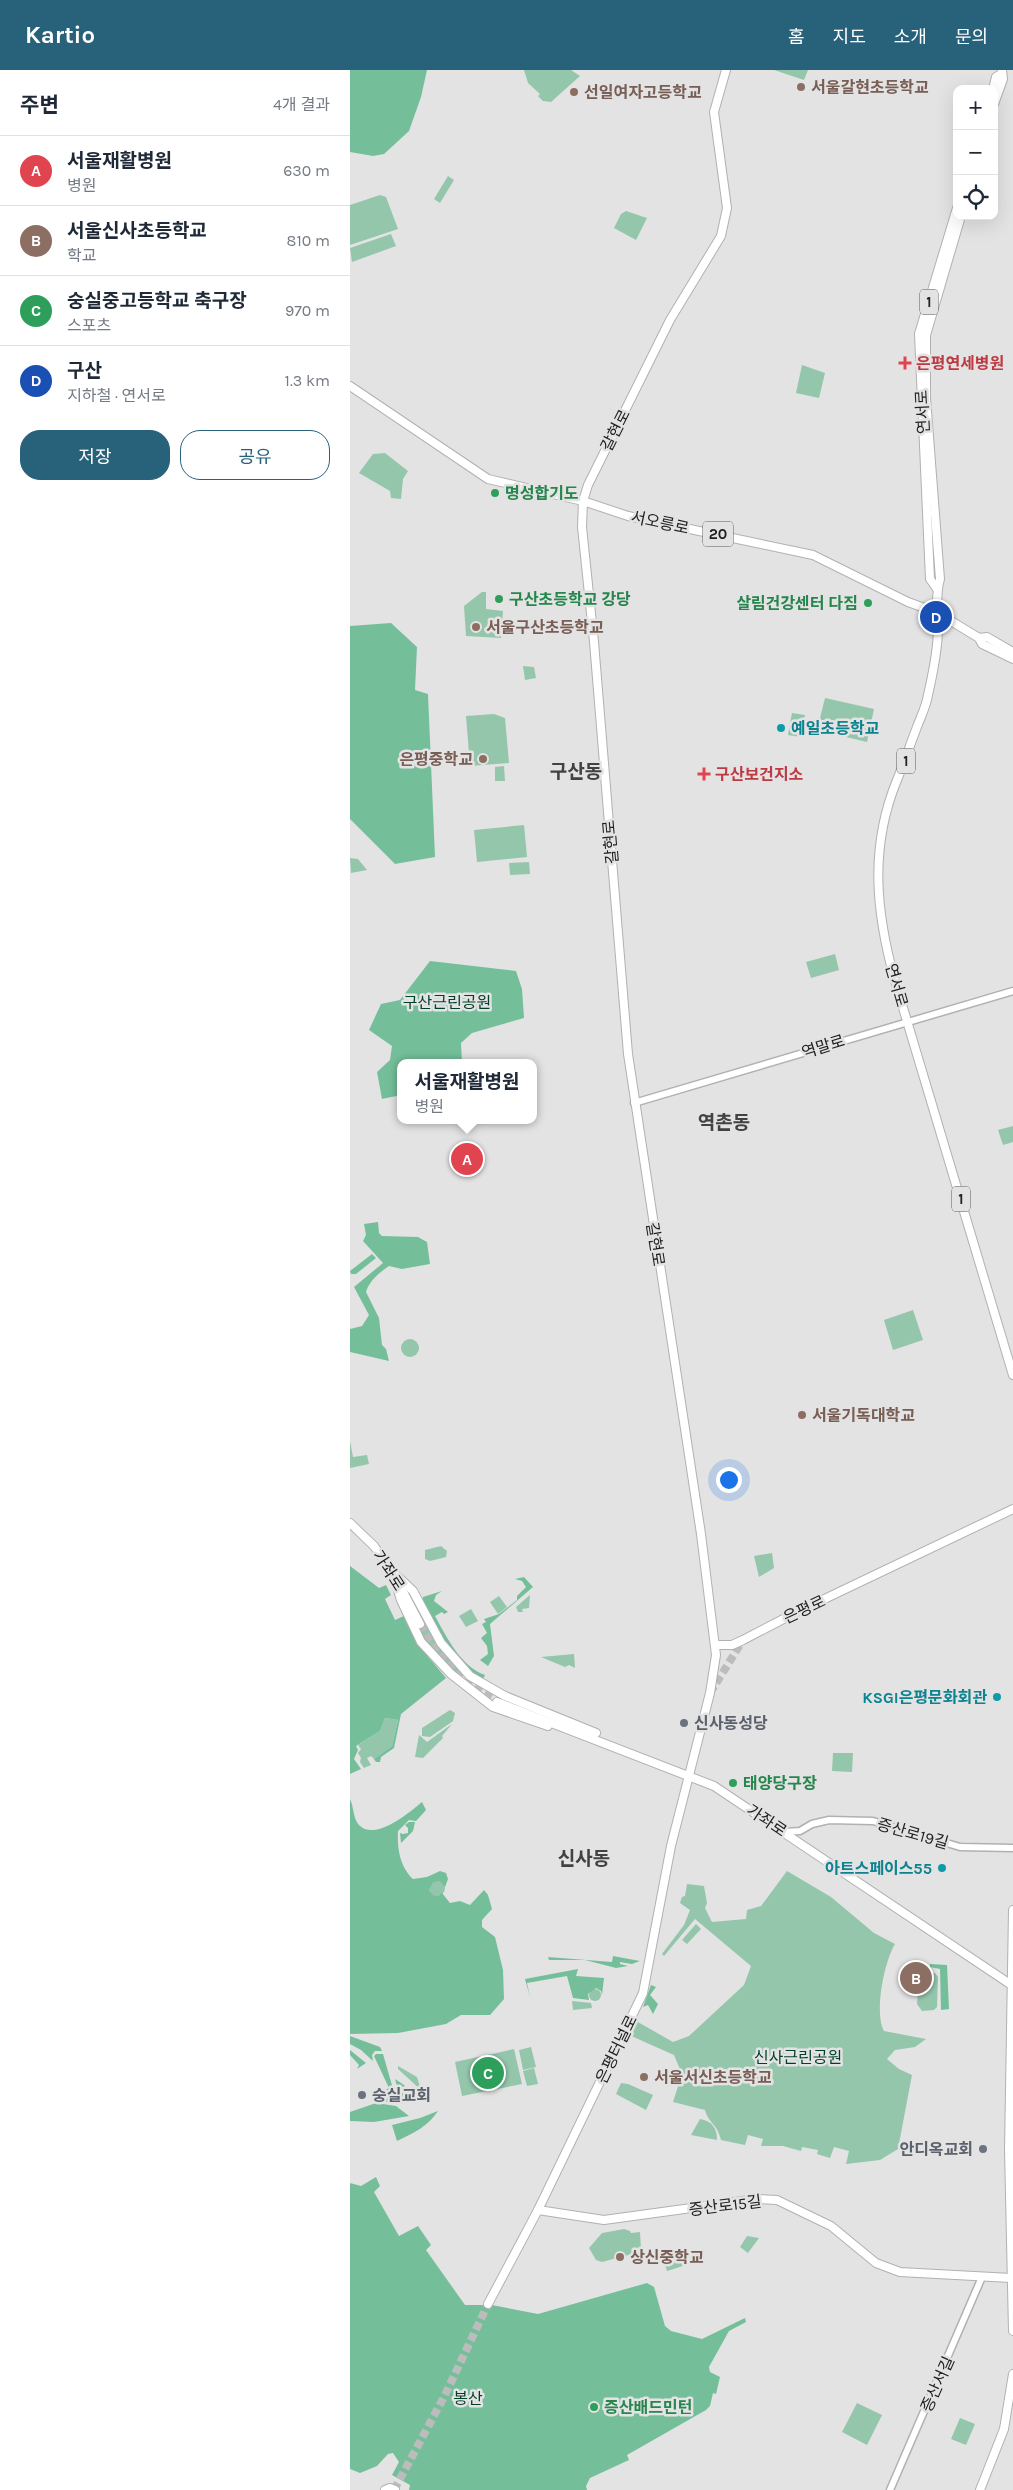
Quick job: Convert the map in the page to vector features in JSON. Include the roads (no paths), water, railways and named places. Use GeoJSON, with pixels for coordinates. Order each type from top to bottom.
{"type":"FeatureCollection","features":[{"type":"Feature","properties":{"kind":"main road","name":"갈현로"},"geometry":{"type":"LineString","coordinates":[[716,1645],[700,1527],[628,1054],[594,642],[582,527],[583,501],[588,485],[614,430],[670,320],[721,236],[727,208],[714,112],[726,70]]}},
{"type":"Feature","properties":{"kind":"main road"},"geometry":{"type":"LineString","coordinates":[[994,85],[996,77],[1002,72]]}},
{"type":"Feature","properties":{"kind":"main road"},"geometry":{"type":"LineString","coordinates":[[998,93],[1003,79],[1002,72]]}},
{"type":"Feature","properties":{"kind":"main road","name":"연서로"},"geometry":{"type":"LineString","coordinates":[[937,589],[930,579],[919,334],[953,220]]}},
{"type":"Feature","properties":{"kind":"main road","name":"연서로"},"geometry":{"type":"LineString","coordinates":[[959,220],[926,335],[926,398],[940,579],[937,589],[936,656],[926,706],[894,790],[881,838],[877,870],[877,898],[881,929],[1013,1375]]}},
{"type":"Feature","properties":{"kind":"main road","name":"서오릉로"},"geometry":{"type":"LineString","coordinates":[[350,386],[488,479],[583,501],[628,516],[813,555],[908,602],[938,613],[980,638],[987,637],[1013,652]]}},
{"type":"Feature","properties":{"kind":"main road","name":"서오릉로"},"geometry":{"type":"LineString","coordinates":[[980,638],[982,644],[1013,658]]}},
{"type":"Feature","properties":{"kind":"main road","name":"은평로"},"geometry":{"type":"LineString","coordinates":[[716,1645],[732,1645],[743,1640],[793,1614],[1013,1509]]}},
{"type":"Feature","properties":{"kind":"main road","name":"가좌로"},"geometry":{"type":"LineString","coordinates":[[350,1523],[374,1546],[393,1573],[420,1624]]}},
{"type":"Feature","properties":{"kind":"main road"},"geometry":{"type":"LineString","coordinates":[[393,1573],[413,1591],[441,1643],[470,1676],[504,1696],[595,1735]]}},
{"type":"Feature","properties":{"kind":"main road"},"geometry":{"type":"LineString","coordinates":[[393,1573],[402,1600],[421,1642],[452,1675],[484,1701],[492,1707],[578,1737],[595,1735]]}},
{"type":"Feature","properties":{"kind":"main road"},"geometry":{"type":"LineString","coordinates":[[690,1776],[710,1693],[716,1645]]}},
{"type":"Feature","properties":{"kind":"main road"},"geometry":{"type":"LineString","coordinates":[[452,1675],[460,1673],[459,1665]]}},
{"type":"Feature","properties":{"kind":"main road"},"geometry":{"type":"LineString","coordinates":[[463,1684],[468,1683],[470,1676]]}},
{"type":"Feature","properties":{"kind":"main road"},"geometry":{"type":"LineString","coordinates":[[484,1701],[478,1694],[479,1690],[482,1687],[493,1690]]}},
{"type":"Feature","properties":{"kind":"main road","name":"가좌로"},"geometry":{"type":"LineString","coordinates":[[497,1702],[595,1735],[714,1786],[1012,1985]]}},
{"type":"Feature","properties":{"kind":"main road","name":"은평터널로"},"geometry":{"type":"LineString","coordinates":[[488,2304],[538,2210],[642,1993],[671,1846],[690,1776]]}},
{"type":"Feature","properties":{"kind":"main road"},"geometry":{"type":"LineString","coordinates":[[1013,1910],[1009,2150],[1013,2331]]}},
{"type":"Feature","properties":{"kind":"main road","name":"증산로15길"},"geometry":{"type":"LineString","coordinates":[[538,2210],[604,2220],[757,2199],[777,2200],[831,2226],[876,2263],[900,2272],[1012,2278]]}},
{"type":"Feature","properties":{"kind":"main road"},"geometry":{"type":"LineString","coordinates":[[980,2490],[1004,2428],[1013,2374]]}},
{"type":"Feature","properties":{"kind":"main road"},"geometry":{"type":"LineString","coordinates":[[385,2490],[390,2488],[395,2490]]}},
{"type":"Feature","properties":{"kind":"street","name":"역말로"},"geometry":{"type":"LineString","coordinates":[[634,1103],[1013,992]]}},
{"type":"Feature","properties":{"kind":"street","name":"증산로19길"},"geometry":{"type":"LineString","coordinates":[[785,1832],[800,1831],[812,1824],[829,1820],[873,1821],[960,1846],[1013,1848]]}},
{"type":"Feature","properties":{"kind":"street","name":"증산서길"},"geometry":{"type":"LineString","coordinates":[[890,2490],[982,2277]]}},
{"type":"Feature","properties":{"kind":"tunnel"},"geometry":{"type":"LineString","coordinates":[[420,1624],[435,1649],[444,1659],[497,1702]]}},
{"type":"Feature","properties":{"kind":"tunnel"},"geometry":{"type":"LineString","coordinates":[[710,1693],[743,1640]]}},
{"type":"Feature","properties":{"kind":"tunnel"},"geometry":{"type":"LineString","coordinates":[[394,2490],[444,2397],[488,2304]]}},
{"type":"Feature","properties":{"kind":"place","name":"서울갈현초등학교"},"geometry":{"type":"Point","coordinates":[801,87]}},
{"type":"Feature","properties":{"kind":"place","name":"선일여자고등학교"},"geometry":{"type":"Point","coordinates":[574,92]}},
{"type":"Feature","properties":{"kind":"place","name":"은평연세병원"},"geometry":{"type":"Point","coordinates":[905,363]}},
{"type":"Feature","properties":{"kind":"place","name":"명성합기도"},"geometry":{"type":"Point","coordinates":[495,493]}},
{"type":"Feature","properties":{"kind":"place","name":"구산초등학교 강당"},"geometry":{"type":"Point","coordinates":[499,599]}},
{"type":"Feature","properties":{"kind":"place","name":"살림건강센터 다짐"},"geometry":{"type":"Point","coordinates":[868,603]}},
{"type":"Feature","properties":{"kind":"place","name":"구산"},"geometry":{"type":"Point","coordinates":[936,617]}},
{"type":"Feature","properties":{"kind":"place","name":"서울구산초등학교"},"geometry":{"type":"Point","coordinates":[476,627]}},
{"type":"Feature","properties":{"kind":"place","name":"예일초등학교"},"geometry":{"type":"Point","coordinates":[781,728]}},
{"type":"Feature","properties":{"kind":"place","name":"은평중학교"},"geometry":{"type":"Point","coordinates":[483,759]}},
{"type":"Feature","properties":{"kind":"place","name":"구산보건지소"},"geometry":{"type":"Point","coordinates":[704,774]}},
{"type":"Feature","properties":{"kind":"place","name":"서울재활병원"},"geometry":{"type":"Point","coordinates":[467,1159]}},
{"type":"Feature","properties":{"kind":"place","name":"서울기독대학교"},"geometry":{"type":"Point","coordinates":[802,1415]}},
{"type":"Feature","properties":{"kind":"place","name":"KSGI은평문화회관"},"geometry":{"type":"Point","coordinates":[997,1697]}},
{"type":"Feature","properties":{"kind":"place","name":"신사동성당"},"geometry":{"type":"Point","coordinates":[684,1723]}},
{"type":"Feature","properties":{"kind":"place","name":"태양당구장"},"geometry":{"type":"Point","coordinates":[733,1783]}},
{"type":"Feature","properties":{"kind":"place","name":"아트스페이스55"},"geometry":{"type":"Point","coordinates":[942,1868]}},
{"type":"Feature","properties":{"kind":"place","name":"서울신사초등학교"},"geometry":{"type":"Point","coordinates":[916,1978]}},
{"type":"Feature","properties":{"kind":"place","name":"숭실중고등학교 축구장"},"geometry":{"type":"Point","coordinates":[488,2073]}},
{"type":"Feature","properties":{"kind":"place","name":"서울서신초등학교"},"geometry":{"type":"Point","coordinates":[644,2077]}},
{"type":"Feature","properties":{"kind":"place","name":"숭실교회"},"geometry":{"type":"Point","coordinates":[362,2095]}},
{"type":"Feature","properties":{"kind":"place","name":"안디옥교회"},"geometry":{"type":"Point","coordinates":[983,2149]}},
{"type":"Feature","properties":{"kind":"place","name":"상신중학교"},"geometry":{"type":"Point","coordinates":[620,2257]}},
{"type":"Feature","properties":{"kind":"place","name":"증산배드민턴"},"geometry":{"type":"Point","coordinates":[594,2407]}},
{"type":"Feature","properties":{"kind":"district","name":"구산동"},"geometry":{"type":"Point","coordinates":[576,771]}},
{"type":"Feature","properties":{"kind":"district","name":"역촌동"},"geometry":{"type":"Point","coordinates":[724,1122]}},
{"type":"Feature","properties":{"kind":"district","name":"신사동"},"geometry":{"type":"Point","coordinates":[584,1858]}},
{"type":"Feature","properties":{"kind":"park label","name":"구산근린공원"},"geometry":{"type":"Point","coordinates":[447,1002]}},
{"type":"Feature","properties":{"kind":"park label","name":"신사근린공원"},"geometry":{"type":"Point","coordinates":[798,2057]}},
{"type":"Feature","properties":{"kind":"park label","name":"봉산"},"geometry":{"type":"Point","coordinates":[468,2398]}}]}
